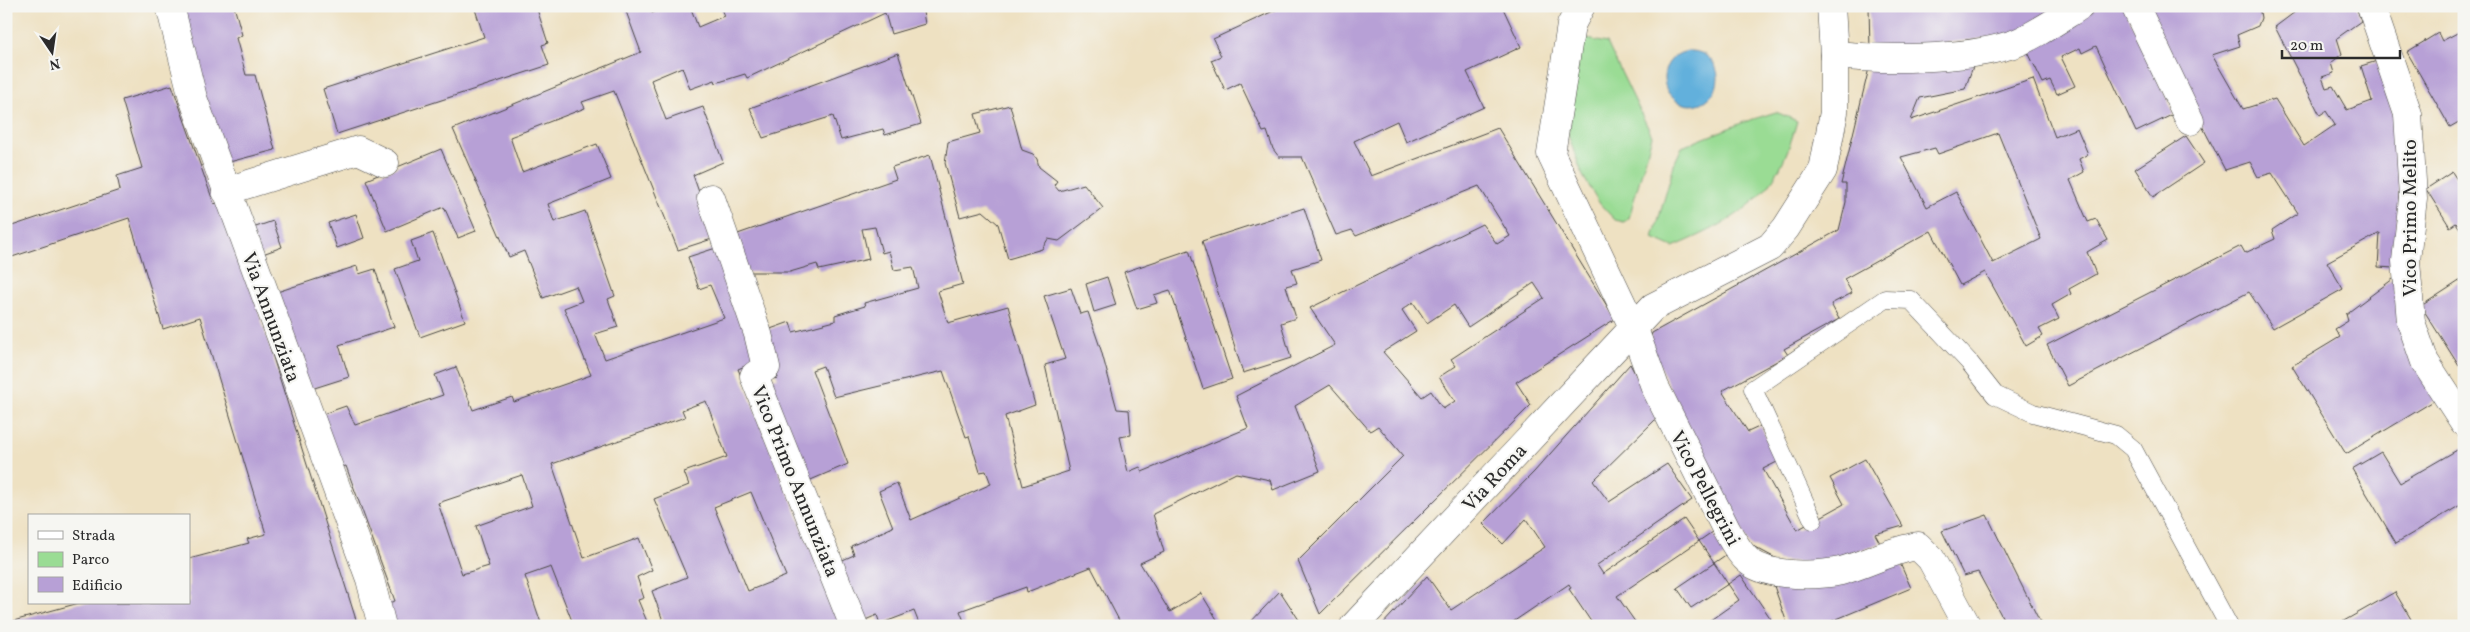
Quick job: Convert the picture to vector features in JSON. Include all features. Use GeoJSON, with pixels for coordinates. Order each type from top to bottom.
{"type":"FeatureCollection","features":[{"type":"Feature","properties":{"kind":"street","name":"Via Annunziata"},"geometry":{"type":"LineString","coordinates":[[170,6],[193,98],[370,579],[382,626]]}},
{"type":"Feature","properties":{"kind":"street","name":"Vico Pellegrini"},"geometry":{"type":"LineString","coordinates":[[1581,6],[1571,25],[1551,154],[1634,329],[1655,387],[1690,460],[1739,551],[1751,562],[1762,568],[1817,574],[1838,565],[1918,546],[1931,559],[1967,626]]}},
{"type":"Feature","properties":{"kind":"street","name":"Via Roma"},"geometry":{"type":"LineString","coordinates":[[1354,626],[1653,307],[1770,247],[1786,228],[1823,170],[1834,112],[1832,6]]}},
{"type":"Feature","properties":{"kind":"street"},"geometry":{"type":"LineString","coordinates":[[1834,55],[1874,59],[1974,53],[2011,45],[2080,6]]}},
{"type":"Feature","properties":{"kind":"street"},"geometry":{"type":"LineString","coordinates":[[2135,6],[2190,121]]}},
{"type":"Feature","properties":{"kind":"street","name":"Vico Primo Melito"},"geometry":{"type":"LineString","coordinates":[[2371,6],[2408,114],[2413,198],[2406,261],[2411,322],[2425,362],[2464,422]]}},
{"type":"Feature","properties":{"kind":"street"},"geometry":{"type":"LineString","coordinates":[[226,191],[358,150],[385,163]]}},
{"type":"Feature","properties":{"kind":"street","name":"Vico Primo Annunziata"},"geometry":{"type":"LineString","coordinates":[[711,198],[758,334],[766,367],[754,376],[854,626]]}},
{"type":"Feature","properties":{"kind":"lane"},"geometry":{"type":"LineString","coordinates":[[1813,520],[1753,389],[1885,299],[1911,300],[1969,362],[1995,395],[2033,413],[2116,435],[2133,448],[2229,626]]}},
{"type":"Feature","properties":{"kind":"green space"},"geometry":{"type":"Polygon","coordinates":[[[1582,38],[1607,43],[1652,136],[1629,218],[1624,222],[1615,220],[1600,204],[1583,176],[1568,135],[1582,38]]]}},
{"type":"Feature","properties":{"kind":"green space"},"geometry":{"type":"Polygon","coordinates":[[[1776,112],[1797,121],[1780,168],[1762,193],[1732,218],[1709,231],[1673,247],[1653,238],[1675,162],[1682,147],[1744,122],[1776,112]]]}},
{"type":"Feature","properties":{"kind":"water"},"geometry":{"type":"Polygon","coordinates":[[[1686,51],[1696,51],[1706,55],[1714,63],[1718,78],[1714,93],[1706,101],[1696,105],[1686,105],[1676,101],[1668,93],[1664,83],[1664,73],[1668,63],[1676,55],[1686,51]]]}},
{"type":"Feature","properties":{"kind":"building"},"geometry":{"type":"Polygon","coordinates":[[[175,6],[234,6],[242,35],[236,38],[246,75],[255,75],[275,150],[218,165],[175,6]]]}},
{"type":"Feature","properties":{"kind":"building"},"geometry":{"type":"Polygon","coordinates":[[[474,6],[536,6],[548,43],[542,45],[549,65],[337,134],[323,89],[484,37],[474,6]]]}},
{"type":"Feature","properties":{"kind":"building"},"geometry":{"type":"Polygon","coordinates":[[[624,6],[649,6],[652,13],[669,6],[690,6],[698,27],[724,16],[720,6],[922,6],[925,24],[891,34],[885,13],[747,78],[745,74],[716,83],[715,80],[690,89],[682,67],[651,80],[666,120],[703,107],[723,162],[693,175],[715,238],[678,250],[614,91],[582,102],[585,108],[510,137],[522,172],[597,144],[611,179],[548,204],[554,222],[585,211],[615,296],[608,299],[618,327],[595,334],[605,359],[724,318],[710,285],[699,289],[688,257],[719,247],[761,359],[738,369],[842,626],[804,626],[803,622],[795,626],[665,626],[652,591],[687,577],[654,499],[689,485],[684,472],[727,457],[706,401],[682,410],[685,417],[552,464],[584,558],[639,538],[652,570],[637,577],[644,598],[638,600],[648,624],[643,626],[574,626],[551,567],[525,576],[542,626],[388,626],[381,605],[395,601],[346,466],[338,468],[320,415],[346,406],[355,425],[443,395],[435,375],[456,367],[473,410],[512,397],[514,402],[591,375],[564,308],[582,301],[576,286],[543,298],[524,251],[509,257],[453,129],[641,52],[624,6]],[[522,475],[438,503],[462,574],[489,566],[476,526],[532,506],[522,475]],[[751,492],[714,507],[748,591],[786,576],[751,492]]]}},
{"type":"Feature","properties":{"kind":"building"},"geometry":{"type":"Polygon","coordinates":[[[1284,6],[1502,6],[1521,47],[1467,72],[1484,107],[1406,142],[1397,121],[1354,141],[1371,176],[1498,128],[1615,319],[1516,382],[1531,405],[1320,614],[1298,561],[1403,456],[1378,426],[1370,431],[1330,385],[1295,406],[1320,471],[1273,490],[1270,480],[1236,473],[1153,514],[1164,552],[1140,563],[1170,612],[1201,593],[1221,626],[1122,626],[1091,567],[1027,592],[1026,587],[960,611],[966,626],[920,626],[914,611],[880,624],[877,615],[863,621],[838,562],[854,555],[851,546],[893,527],[879,491],[897,483],[911,520],[991,484],[986,471],[980,472],[969,436],[966,437],[943,371],[834,397],[823,366],[812,370],[848,464],[806,482],[767,380],[778,378],[762,332],[790,322],[793,332],[835,321],[835,315],[865,306],[864,303],[918,288],[913,267],[894,270],[889,251],[882,253],[875,227],[862,229],[869,259],[819,270],[817,264],[790,272],[746,272],[729,237],[896,179],[892,167],[930,155],[963,284],[938,291],[948,323],[1008,306],[1035,405],[1005,416],[1023,486],[1069,471],[1045,365],[1065,359],[1044,296],[1071,288],[1080,314],[1088,312],[1101,350],[1117,409],[1129,410],[1131,435],[1120,437],[1128,472],[1140,467],[1142,472],[1248,428],[1236,396],[1335,345],[1310,308],[1482,224],[1497,244],[1510,236],[1479,186],[1356,236],[1352,230],[1336,235],[1302,157],[1279,157],[1273,149],[1267,131],[1263,132],[1240,83],[1225,90],[1211,60],[1221,56],[1213,39],[1284,6]],[[1534,283],[1468,327],[1454,305],[1427,323],[1413,302],[1402,310],[1416,331],[1383,352],[1422,397],[1431,391],[1443,409],[1455,401],[1439,377],[1456,366],[1451,359],[1544,298],[1534,283]]]}},
{"type":"Feature","properties":{"kind":"building"},"geometry":{"type":"Polygon","coordinates":[[[1869,6],[2065,6],[2015,35],[1870,51],[1869,6]]]}},
{"type":"Feature","properties":{"kind":"building"},"geometry":{"type":"Polygon","coordinates":[[[2101,6],[2124,6],[2174,114],[2136,132],[2096,46],[2082,53],[2080,48],[2061,57],[2075,86],[2057,94],[2050,80],[2043,83],[2023,42],[2101,6]]]}},
{"type":"Feature","properties":{"kind":"building"},"geometry":{"type":"Polygon","coordinates":[[[2140,6],[2259,6],[2261,18],[2258,26],[2237,35],[2240,46],[2212,55],[2243,109],[2275,99],[2304,146],[2335,125],[2326,111],[2320,115],[2275,27],[2303,6],[2356,6],[2361,21],[2337,38],[2342,54],[2331,63],[2334,73],[2322,77],[2326,88],[2333,86],[2347,110],[2372,101],[2361,66],[2377,61],[2399,131],[2399,200],[2394,268],[2378,267],[2380,233],[2327,262],[2343,289],[2273,328],[2249,292],[2068,386],[2047,345],[2241,246],[2245,253],[2275,239],[2272,230],[2298,213],[2272,173],[2258,177],[2250,162],[2225,170],[2140,6]]]}},
{"type":"Feature","properties":{"kind":"building"},"geometry":{"type":"Polygon","coordinates":[[[2461,31],[2464,36],[2464,119],[2450,127],[2407,52],[2438,33],[2442,41],[2461,31]]]}},
{"type":"Feature","properties":{"kind":"building"},"geometry":{"type":"Polygon","coordinates":[[[898,53],[921,124],[885,135],[883,129],[841,140],[833,116],[763,138],[750,108],[898,53]]]}},
{"type":"Feature","properties":{"kind":"building"},"geometry":{"type":"Polygon","coordinates":[[[1976,58],[1965,89],[1920,98],[1911,120],[2033,79],[2055,137],[2077,128],[2088,154],[2079,159],[2084,172],[2070,180],[2088,222],[2096,219],[2108,240],[2087,252],[2096,274],[2069,289],[2071,294],[2052,305],[2059,319],[2039,329],[2043,336],[2026,346],[1985,272],[1960,285],[1931,231],[1844,279],[1852,293],[1831,304],[1839,319],[1784,349],[1788,355],[1722,391],[1748,432],[1761,426],[1777,462],[1763,469],[1797,530],[1844,504],[1830,478],[1865,459],[1903,526],[1875,534],[1880,543],[1821,564],[1779,560],[1749,544],[1681,413],[1649,342],[1652,333],[1839,230],[1846,202],[1846,184],[1841,184],[1869,68],[1976,58]],[[1998,133],[1938,154],[1935,148],[1901,157],[1927,207],[1956,192],[1993,263],[2041,239],[1998,133]]]}},
{"type":"Feature","properties":{"kind":"building"},"geometry":{"type":"Polygon","coordinates":[[[172,85],[214,204],[220,202],[253,294],[358,626],[6,626],[6,623],[75,604],[190,604],[190,559],[249,543],[247,539],[266,534],[200,317],[163,329],[129,218],[6,259],[6,228],[120,190],[117,176],[142,168],[122,100],[172,85]]]}},
{"type":"Feature","properties":{"kind":"building"},"geometry":{"type":"Polygon","coordinates":[[[1010,105],[1022,150],[1033,154],[1037,159],[1039,167],[1057,181],[1054,185],[1059,191],[1084,184],[1103,208],[1059,241],[1048,239],[1042,249],[1008,259],[998,224],[983,211],[960,217],[945,163],[948,142],[980,133],[975,114],[1010,105]]]}},
{"type":"Feature","properties":{"kind":"building"},"geometry":{"type":"Polygon","coordinates":[[[2186,136],[2204,163],[2153,197],[2135,169],[2186,136]]]}},
{"type":"Feature","properties":{"kind":"building"},"geometry":{"type":"Polygon","coordinates":[[[441,149],[476,231],[458,238],[444,207],[387,231],[366,180],[441,149]]]}},
{"type":"Feature","properties":{"kind":"building"},"geometry":{"type":"Polygon","coordinates":[[[2452,172],[2464,190],[2464,234],[2456,223],[2450,227],[2426,189],[2452,172]]]}},
{"type":"Feature","properties":{"kind":"building"},"geometry":{"type":"Polygon","coordinates":[[[1304,208],[1321,260],[1292,269],[1297,283],[1286,286],[1296,318],[1281,323],[1291,358],[1243,373],[1202,241],[1304,208]]]}},
{"type":"Feature","properties":{"kind":"building"},"geometry":{"type":"Polygon","coordinates":[[[356,214],[364,238],[337,248],[328,223],[356,214]]]}},
{"type":"Feature","properties":{"kind":"building"},"geometry":{"type":"Polygon","coordinates":[[[273,221],[282,247],[260,255],[250,229],[273,221]]]}},
{"type":"Feature","properties":{"kind":"building"},"geometry":{"type":"Polygon","coordinates":[[[433,233],[465,321],[420,337],[395,269],[418,261],[411,241],[433,233]]]}},
{"type":"Feature","properties":{"kind":"building"},"geometry":{"type":"Polygon","coordinates":[[[1189,250],[1232,379],[1203,389],[1170,290],[1154,295],[1157,303],[1137,309],[1124,272],[1189,250]]]}},
{"type":"Feature","properties":{"kind":"building"},"geometry":{"type":"Polygon","coordinates":[[[357,266],[359,274],[375,269],[394,327],[339,345],[349,377],[305,391],[274,293],[357,266]]]}},
{"type":"Feature","properties":{"kind":"building"},"geometry":{"type":"Polygon","coordinates":[[[1107,277],[1116,305],[1094,312],[1086,284],[1107,277]]]}},
{"type":"Feature","properties":{"kind":"building"},"geometry":{"type":"Polygon","coordinates":[[[2464,278],[2464,363],[2459,366],[2421,306],[2464,278]]]}},
{"type":"Feature","properties":{"kind":"building"},"geometry":{"type":"Polygon","coordinates":[[[2393,279],[2409,345],[2437,399],[2346,454],[2292,366],[2340,337],[2335,329],[2348,321],[2346,314],[2393,279]]]}},
{"type":"Feature","properties":{"kind":"building"},"geometry":{"type":"Polygon","coordinates":[[[1630,364],[1658,417],[1593,481],[1609,502],[1667,464],[1692,500],[1597,565],[1603,574],[1684,519],[1699,541],[1617,596],[1638,626],[1594,626],[1569,589],[1571,588],[1569,584],[1507,626],[1381,626],[1427,576],[1451,610],[1545,547],[1526,519],[1503,544],[1483,524],[1534,472],[1630,364]]]}},
{"type":"Feature","properties":{"kind":"building"},"geometry":{"type":"Polygon","coordinates":[[[2464,446],[2464,503],[2396,543],[2352,469],[2381,452],[2400,483],[2464,446]]]}},
{"type":"Feature","properties":{"kind":"building"},"geometry":{"type":"Polygon","coordinates":[[[1987,515],[2042,626],[2007,626],[1978,572],[1964,576],[1942,531],[1987,515]]]}},
{"type":"Feature","properties":{"kind":"building"},"geometry":{"type":"Polygon","coordinates":[[[1712,532],[1727,554],[1714,563],[1699,541],[1712,532]]]}},
{"type":"Feature","properties":{"kind":"building"},"geometry":{"type":"Polygon","coordinates":[[[1899,561],[1911,588],[1820,626],[1788,626],[1774,586],[1797,584],[1899,561]]]}},
{"type":"Feature","properties":{"kind":"building"},"geometry":{"type":"Polygon","coordinates":[[[1714,563],[1728,584],[1691,608],[1677,588],[1714,563]]]}},
{"type":"Feature","properties":{"kind":"building"},"geometry":{"type":"Polygon","coordinates":[[[1741,575],[1771,619],[1761,626],[1702,626],[1739,600],[1728,584],[1741,575]]]}},
{"type":"Feature","properties":{"kind":"building"},"geometry":{"type":"Polygon","coordinates":[[[1280,591],[1303,626],[1247,626],[1280,591]]]}},
{"type":"Feature","properties":{"kind":"building"},"geometry":{"type":"Polygon","coordinates":[[[2395,592],[2415,626],[2335,626],[2395,592]]]}}]}
